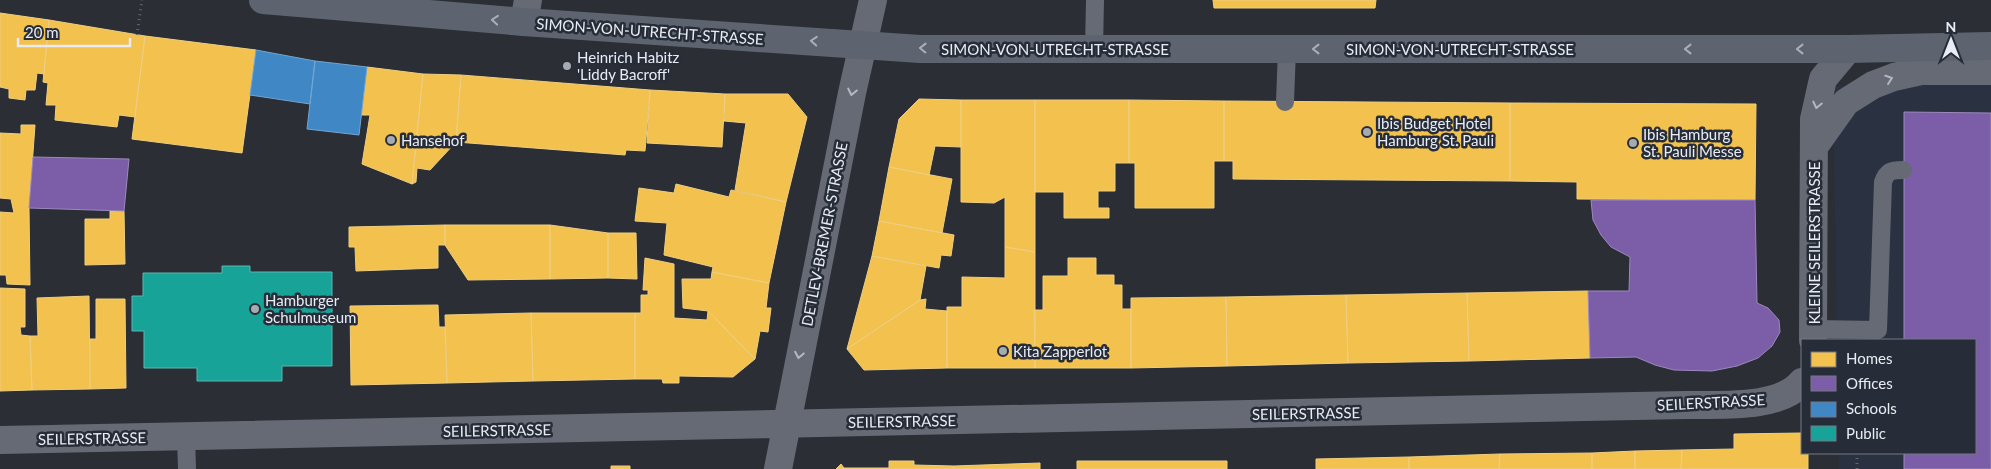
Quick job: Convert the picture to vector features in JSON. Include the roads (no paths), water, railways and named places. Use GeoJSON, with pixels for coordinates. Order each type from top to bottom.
{"type":"FeatureCollection","features":[{"type":"Feature","properties":{"kind":"main road","name":"SIMON-VON-UTRECHT-STRASSE"},"geometry":{"type":"LineString","coordinates":[[270,0],[526,11],[920,49],[1848,49],[1991,46]]}},
{"type":"Feature","properties":{"kind":"street","name":"DETLEV-BREMER-STRASSE"},"geometry":{"type":"LineString","coordinates":[[778,469],[785,424],[873,0]]}},
{"type":"Feature","properties":{"kind":"street"},"geometry":{"type":"LineString","coordinates":[[1814,147],[1814,118],[1823,79],[1848,49]]}},
{"type":"Feature","properties":{"kind":"street"},"geometry":{"type":"LineString","coordinates":[[1814,147],[1846,102],[1873,85],[1894,77],[1921,71],[1991,71]]}},
{"type":"Feature","properties":{"kind":"street","name":"KLEINE SEILERSTRASSE"},"geometry":{"type":"LineString","coordinates":[[1813,335],[1814,147]]}},
{"type":"Feature","properties":{"kind":"street","name":"SEILERSTRASSE"},"geometry":{"type":"LineString","coordinates":[[0,440],[1739,403],[1760,402],[1780,397],[1801,384]]}},
{"type":"Feature","properties":{"kind":"lane"},"geometry":{"type":"LineString","coordinates":[[1094,49],[1095,0]]}},
{"type":"Feature","properties":{"kind":"lane"},"geometry":{"type":"LineString","coordinates":[[1285,102],[1286,49]]}},
{"type":"Feature","properties":{"kind":"lane"},"geometry":{"type":"LineString","coordinates":[[1813,335],[1878,330],[1883,182],[1886,174],[1892,170],[1903,170]]}},
{"type":"Feature","properties":{"kind":"lane"},"geometry":{"type":"LineString","coordinates":[[186,436],[187,469]]}},
{"type":"Feature","properties":{"kind":"place","name":"Heinrich Habitz 'Liddy Bacroff'"},"geometry":{"type":"Point","coordinates":[567,66]}},
{"type":"Feature","properties":{"kind":"place","name":"Ibis Budget Hotel Hamburg St. Pauli"},"geometry":{"type":"Point","coordinates":[1367,132]}},
{"type":"Feature","properties":{"kind":"place","name":"Hansehof"},"geometry":{"type":"Point","coordinates":[391,140]}},
{"type":"Feature","properties":{"kind":"place","name":"Ibis Hamburg St. Pauli Messe"},"geometry":{"type":"Point","coordinates":[1633,143]}},
{"type":"Feature","properties":{"kind":"place","name":"Hamburger Schulmuseum"},"geometry":{"type":"Point","coordinates":[255,309]}},
{"type":"Feature","properties":{"kind":"place","name":"Kita Zapperlot"},"geometry":{"type":"Point","coordinates":[1003,351]}}]}
